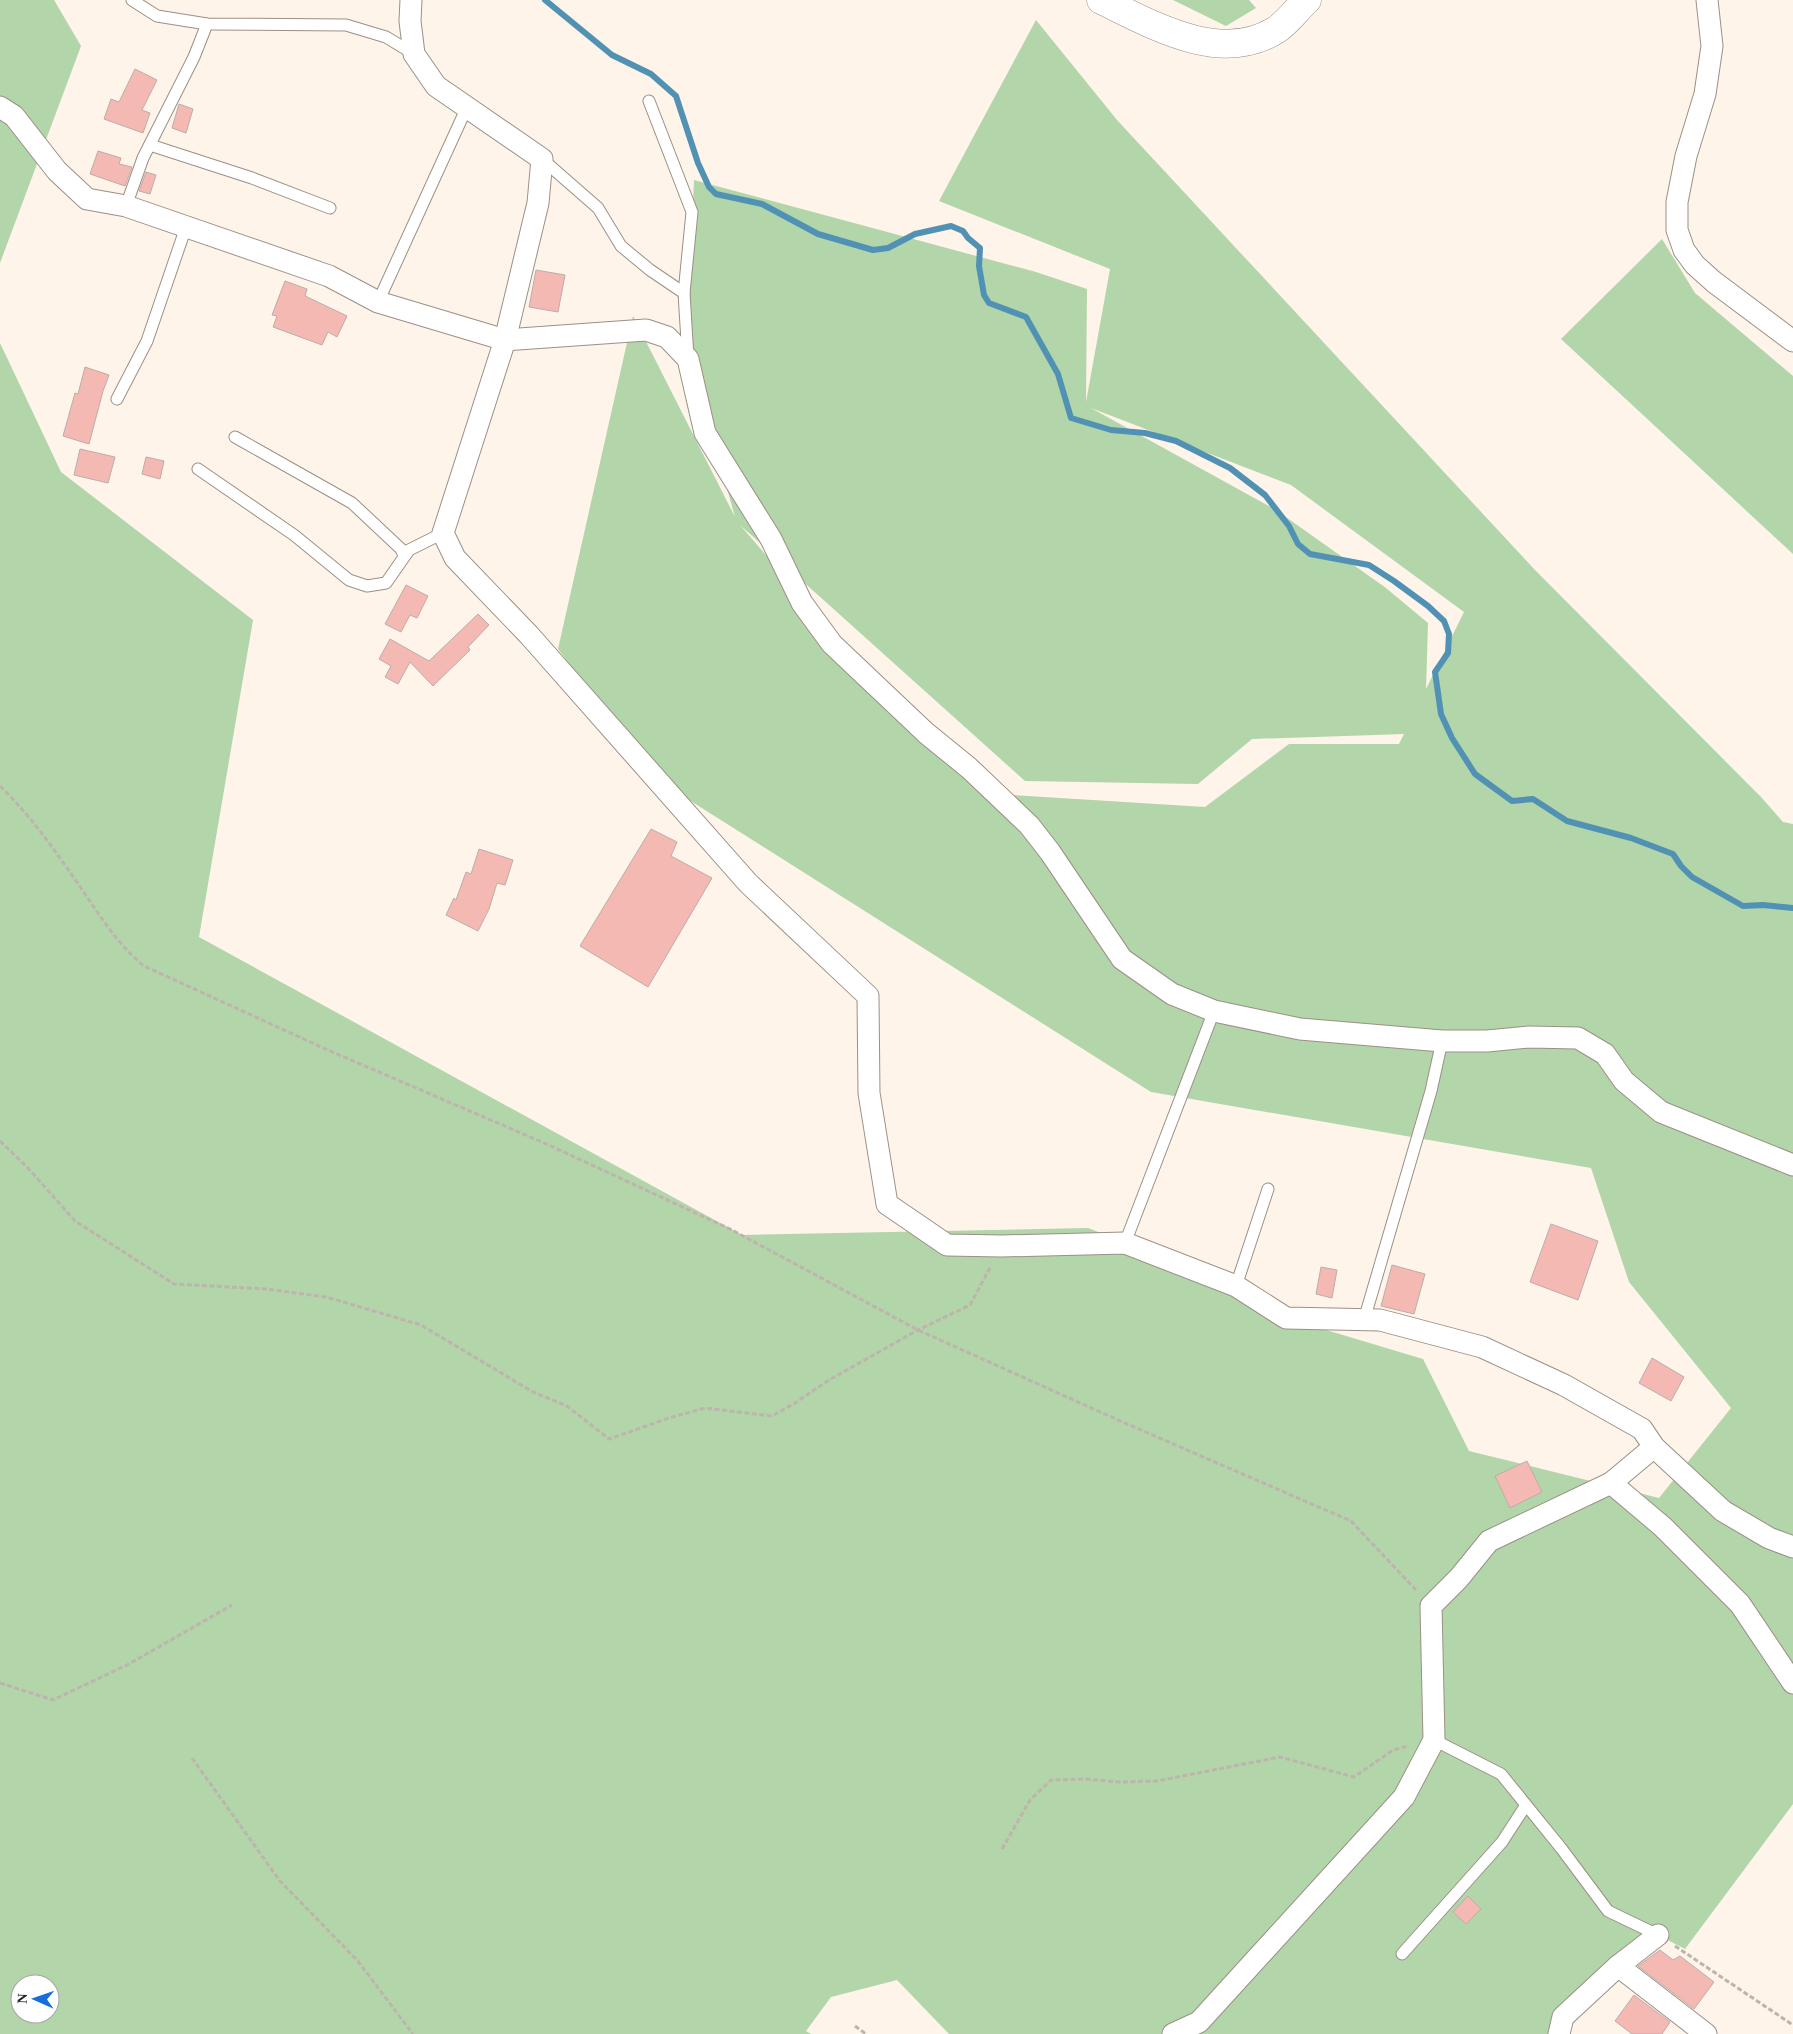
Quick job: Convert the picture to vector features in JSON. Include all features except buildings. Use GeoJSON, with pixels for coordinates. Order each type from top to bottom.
{"type":"FeatureCollection","features":[{"type":"Feature","properties":{"kind":"street"},"geometry":{"type":"LineString","coordinates":[[411,0],[410,21],[414,54],[436,86],[542,159],[538,203],[505,340],[443,533],[455,558],[529,635],[748,883],[868,996],[869,1093],[887,1204],[947,1244],[1002,1246],[1125,1242],[1236,1286],[1286,1318],[1380,1320],[1482,1347],[1564,1386],[1642,1429],[1654,1446],[1723,1512],[1769,1538],[1793,1547]]}},
{"type":"Feature","properties":{"kind":"street"},"geometry":{"type":"LineString","coordinates":[[1101,0],[1158,27],[1195,41],[1222,44],[1251,40],[1277,30],[1306,0]]}},
{"type":"Feature","properties":{"kind":"street"},"geometry":{"type":"LineString","coordinates":[[1707,0],[1712,46],[1705,94],[1686,156],[1676,202],[1676,230],[1684,250],[1695,265],[1714,282],[1793,341]]}},
{"type":"Feature","properties":{"kind":"street"},"geometry":{"type":"LineString","coordinates":[[0,107],[14,116],[57,171],[87,199],[126,206],[329,276],[378,302],[505,340],[646,330],[666,337],[688,359],[706,432],[771,539],[802,603],[832,644],[926,733],[969,768],[1029,825],[1050,852],[1122,959],[1172,994],[1214,1012],[1300,1029],[1442,1041],[1487,1042],[1530,1037],[1578,1038],[1605,1054],[1624,1081],[1661,1112],[1793,1165]]}},
{"type":"Feature","properties":{"kind":"street"},"geometry":{"type":"LineString","coordinates":[[1173,2034],[1199,2022],[1404,1797],[1434,1740],[1431,1606],[1459,1578],[1488,1541],[1611,1483],[1654,1446]]}},
{"type":"Feature","properties":{"kind":"street"},"geometry":{"type":"LineString","coordinates":[[1611,1483],[1662,1527],[1740,1604],[1793,1683]]}},
{"type":"Feature","properties":{"kind":"street"},"geometry":{"type":"LineString","coordinates":[[1559,2034],[1563,2017],[1618,1966],[1658,1935]]}},
{"type":"Feature","properties":{"kind":"street"},"geometry":{"type":"LineString","coordinates":[[1618,1966],[1706,2034]]}},
{"type":"Feature","properties":{"kind":"lane"},"geometry":{"type":"LineString","coordinates":[[132,0],[157,16],[207,24],[346,25],[386,37],[414,54]]}},
{"type":"Feature","properties":{"kind":"lane"},"geometry":{"type":"LineString","coordinates":[[126,206],[143,158],[194,57],[207,24]]}},
{"type":"Feature","properties":{"kind":"lane"},"geometry":{"type":"LineString","coordinates":[[650,101],[692,212],[684,293],[688,359]]}},
{"type":"Feature","properties":{"kind":"lane"},"geometry":{"type":"LineString","coordinates":[[378,302],[467,107]]}},
{"type":"Feature","properties":{"kind":"lane"},"geometry":{"type":"LineString","coordinates":[[150,144],[252,178],[330,208]]}},
{"type":"Feature","properties":{"kind":"lane"},"geometry":{"type":"LineString","coordinates":[[542,159],[598,208],[621,246],[650,270],[684,293]]}},
{"type":"Feature","properties":{"kind":"lane"},"geometry":{"type":"LineString","coordinates":[[117,399],[147,341],[186,228]]}},
{"type":"Feature","properties":{"kind":"lane"},"geometry":{"type":"LineString","coordinates":[[235,437],[352,503],[401,550],[404,556]]}},
{"type":"Feature","properties":{"kind":"lane"},"geometry":{"type":"LineString","coordinates":[[198,469],[294,534],[349,580],[367,586],[386,583],[409,550],[443,533]]}},
{"type":"Feature","properties":{"kind":"lane"},"geometry":{"type":"LineString","coordinates":[[1125,1242],[1214,1012]]}},
{"type":"Feature","properties":{"kind":"lane"},"geometry":{"type":"LineString","coordinates":[[1364,1320],[1431,1091],[1442,1041]]}},
{"type":"Feature","properties":{"kind":"lane"},"geometry":{"type":"LineString","coordinates":[[1236,1286],[1268,1188]]}},
{"type":"Feature","properties":{"kind":"lane"},"geometry":{"type":"LineString","coordinates":[[1434,1740],[1501,1774],[1561,1848],[1608,1911],[1658,1935]]}},
{"type":"Feature","properties":{"kind":"lane"},"geometry":{"type":"LineString","coordinates":[[1402,1954],[1502,1842],[1526,1806]]}},
{"type":"Feature","properties":{"kind":"path"},"geometry":{"type":"LineString","coordinates":[[0,786],[19,804],[44,834],[107,926],[130,954],[144,966],[330,1051],[542,1142],[730,1229],[918,1330],[1118,1420],[1351,1521],[1431,1606]]}},
{"type":"Feature","properties":{"kind":"path"},"geometry":{"type":"LineString","coordinates":[[0,1141],[28,1168],[75,1221],[174,1284],[266,1289],[326,1297],[421,1324],[533,1392],[567,1406],[609,1439],[669,1418],[705,1408],[772,1416],[829,1380],[918,1330],[970,1305],[1002,1246]]}},
{"type":"Feature","properties":{"kind":"path"},"geometry":{"type":"LineString","coordinates":[[0,1683],[53,1700],[129,1664],[232,1604]]}},
{"type":"Feature","properties":{"kind":"path"},"geometry":{"type":"LineString","coordinates":[[1002,1849],[1030,1800],[1051,1780],[1156,1781],[1280,1757],[1354,1777],[1393,1750],[1434,1740]]}},
{"type":"Feature","properties":{"kind":"path"},"geometry":{"type":"LineString","coordinates":[[192,1758],[280,1881],[357,1960],[413,2034]]}},
{"type":"Feature","properties":{"kind":"path"},"geometry":{"type":"LineString","coordinates":[[1658,1935],[1793,2025]]}},
{"type":"Feature","properties":{"kind":"path"},"geometry":{"type":"LineString","coordinates":[[855,2026],[866,2034]]}},
{"type":"Feature","properties":{"kind":"green space"},"geometry":{"type":"Polygon","coordinates":[[[0,0],[54,0],[81,46],[0,263],[0,0]]]}},
{"type":"Feature","properties":{"kind":"green space"},"geometry":{"type":"Polygon","coordinates":[[[1173,0],[1249,0],[1256,8],[1226,26],[1173,0]]]}},
{"type":"Feature","properties":{"kind":"green space"},"geometry":{"type":"Polygon","coordinates":[[[1036,20],[1117,120],[1535,570],[1761,797],[1783,822],[1793,824],[1793,1804],[1685,1949],[1658,1935],[1563,2034],[949,2034],[897,1980],[831,1997],[806,2031],[811,2034],[0,2034],[0,343],[61,472],[253,620],[199,937],[742,1235],[1088,1228],[1236,1286],[1286,1318],[1423,1359],[1469,1451],[1659,1498],[1731,1408],[1629,1282],[1591,1168],[1151,1092],[659,781],[558,649],[633,316],[735,517],[687,347],[694,180],[1036,272],[1087,289],[1086,402],[1110,269],[939,201],[1036,20]],[[1091,408],[1276,510],[1386,588],[1428,623],[1426,689],[1464,612],[1291,485],[1091,408]],[[740,525],[891,700],[996,794],[1205,807],[1289,744],[1399,744],[1404,734],[1252,739],[1198,784],[1025,781],[740,525]]]}},
{"type":"Feature","properties":{"kind":"green space"},"geometry":{"type":"Polygon","coordinates":[[[1662,239],[1695,293],[1793,376],[1793,554],[1561,339],[1662,239]]]}},
{"type":"Feature","properties":{"kind":"waterway"},"geometry":{"type":"LineString","coordinates":[[545,0],[612,55],[651,74],[676,96],[698,163],[709,187],[716,194],[762,204],[818,234],[873,250],[888,248],[915,234],[951,226],[963,231],[980,248],[979,266],[984,295],[989,303],[1026,317],[1058,374],[1071,418],[1111,430],[1145,433],[1176,441],[1230,468],[1265,495],[1289,526],[1298,544],[1310,554],[1369,565],[1428,606],[1444,621],[1449,634],[1448,653],[1435,672],[1441,714],[1452,738],[1475,774],[1512,801],[1533,799],[1567,821],[1631,838],[1673,854],[1692,877],[1743,906],[1763,905],[1793,908]]}}]}
